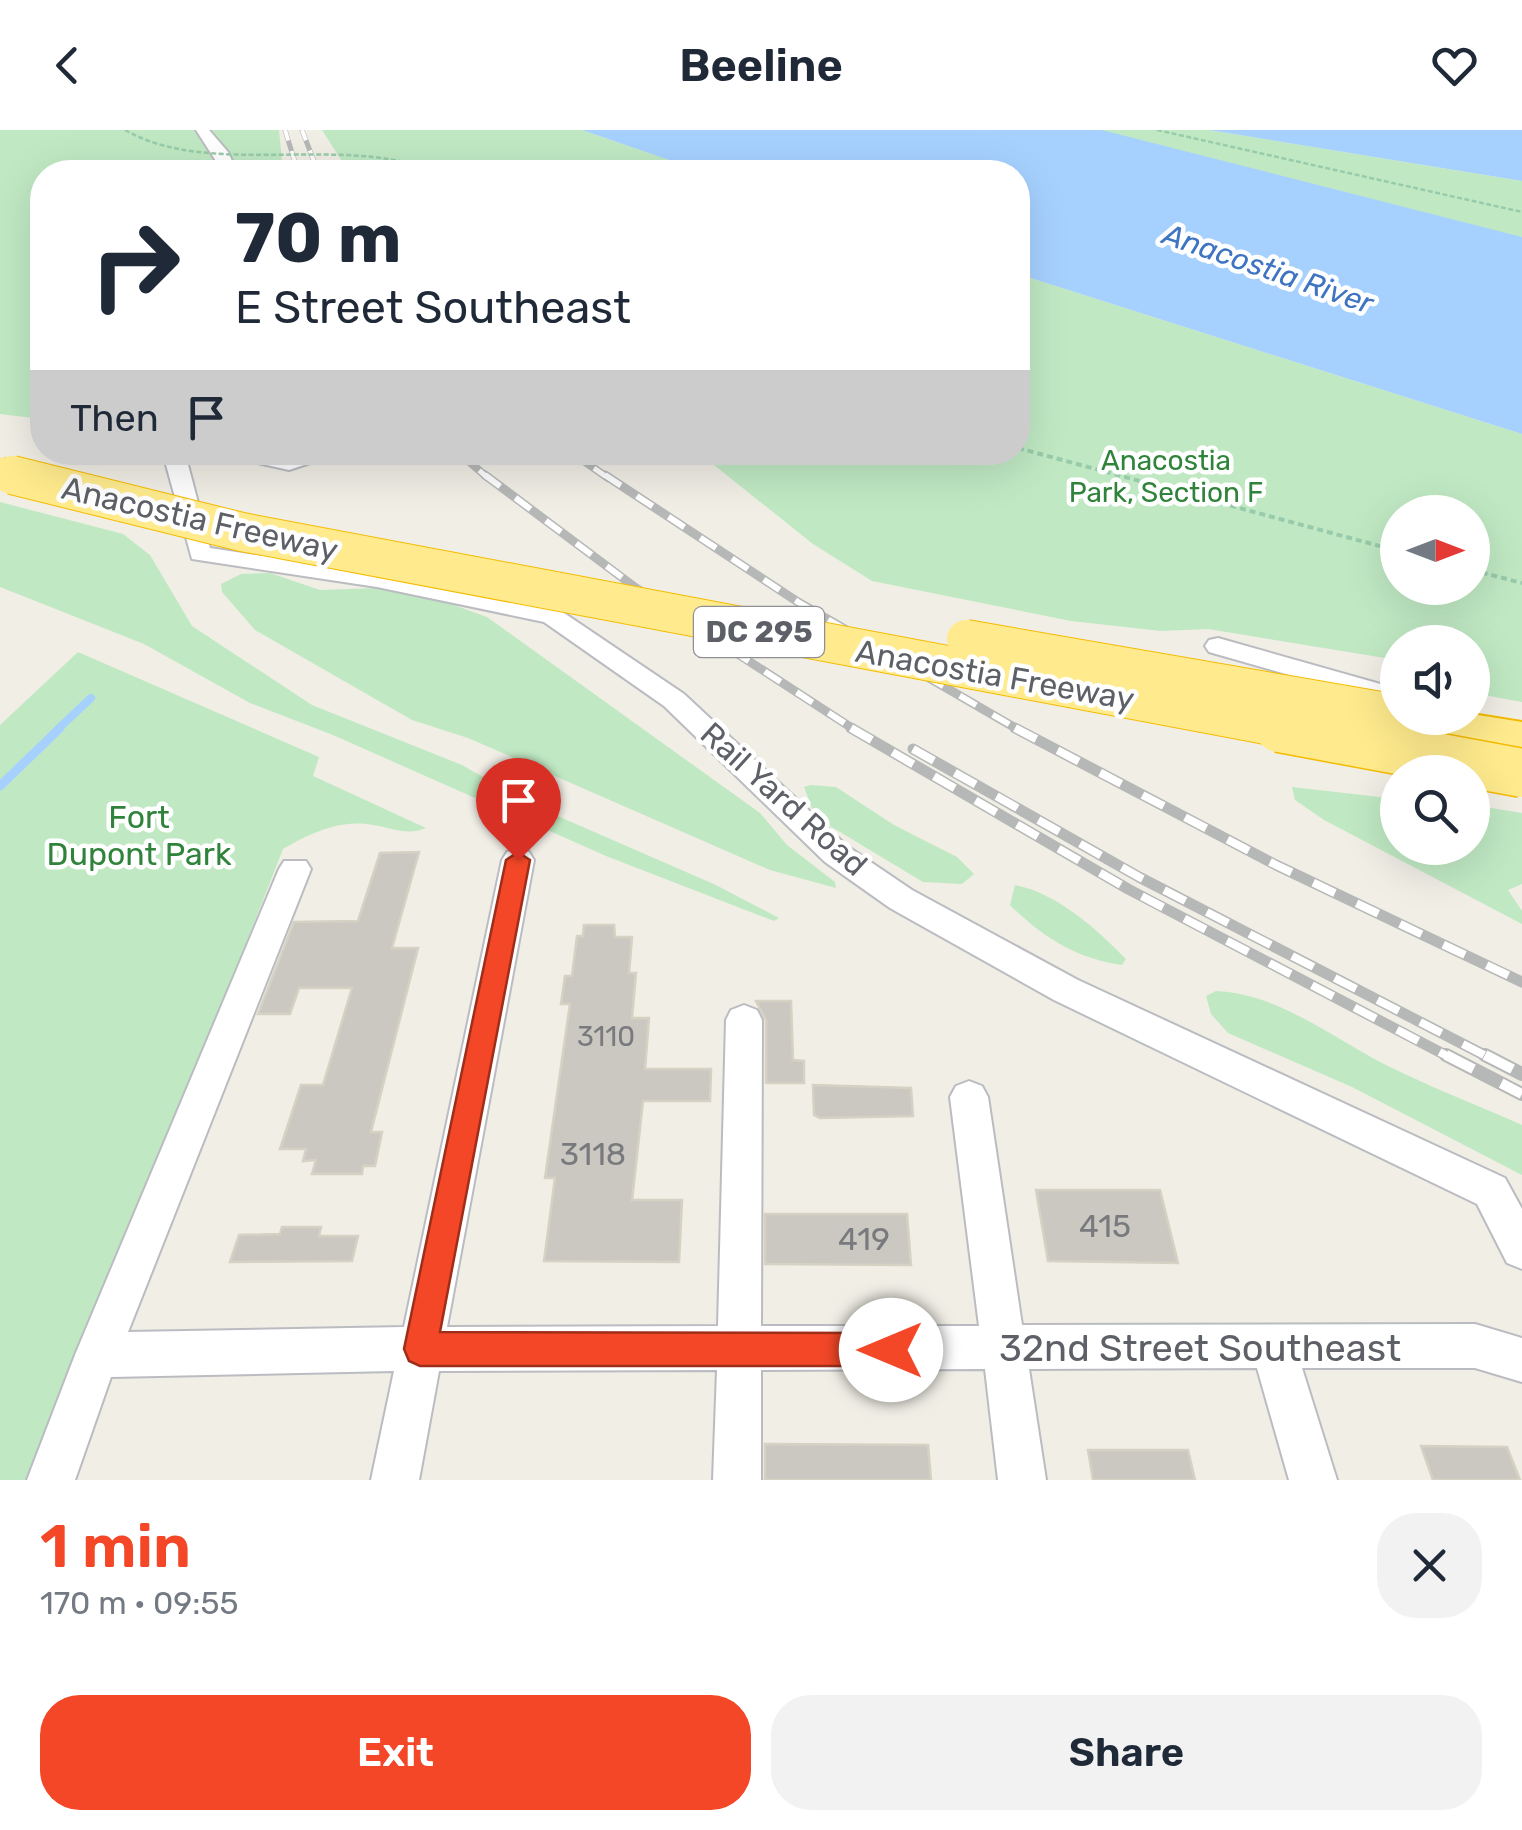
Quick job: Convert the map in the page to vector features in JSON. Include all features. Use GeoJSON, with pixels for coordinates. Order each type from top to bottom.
{"type":"FeatureCollection","features":[{"type":"Feature","properties":{"kind":"highway","name":"Anacostia Freeway"},"geometry":{"type":"LineString","coordinates":[[0,446],[30,454]]}},
{"type":"Feature","properties":{"kind":"highway","name":"Anacostia Freeway"},"geometry":{"type":"LineString","coordinates":[[74,465],[176,491],[402,537],[1380,711]]}},
{"type":"Feature","properties":{"kind":"highway","name":"Anacostia Freeway"},"geometry":{"type":"LineString","coordinates":[[0,472],[242,532],[519,587],[1522,773]]}},
{"type":"Feature","properties":{"kind":"highway"},"geometry":{"type":"LineString","coordinates":[[1490,728],[1522,733]]}},
{"type":"Feature","properties":{"kind":"street"},"geometry":{"type":"LineString","coordinates":[[202,130],[225,160]]}},
{"type":"Feature","properties":{"kind":"street","name":"Rail Yard Road"},"geometry":{"type":"LineString","coordinates":[[177,465],[200,554],[377,580],[552,616],[674,700],[836,854],[900,898],[1066,990],[1491,1192],[1522,1249]]}},
{"type":"Feature","properties":{"kind":"street"},"geometry":{"type":"LineString","coordinates":[[1218,646],[1380,693]]}},
{"type":"Feature","properties":{"kind":"street"},"geometry":{"type":"LineString","coordinates":[[1490,723],[1522,733]]}},
{"type":"Feature","properties":{"kind":"street"},"geometry":{"type":"LineString","coordinates":[[394,1480],[518,860]]}},
{"type":"Feature","properties":{"kind":"street"},"geometry":{"type":"LineString","coordinates":[[51,1480],[97,1355],[295,869]]}},
{"type":"Feature","properties":{"kind":"street"},"geometry":{"type":"LineString","coordinates":[[737,1480],[744,1020]]}},
{"type":"Feature","properties":{"kind":"street"},"geometry":{"type":"LineString","coordinates":[[969,1096],[1022,1480]]}},
{"type":"Feature","properties":{"kind":"street","name":"32nd Street Southeast"},"geometry":{"type":"LineString","coordinates":[[97,1355],[420,1349],[1474,1346],[1522,1360]]}},
{"type":"Feature","properties":{"kind":"street"},"geometry":{"type":"LineString","coordinates":[[1273,1347],[1313,1480]]}},
{"type":"Feature","properties":{"kind":"path"},"geometry":{"type":"LineString","coordinates":[[125,130],[140,140],[174,148],[370,155],[409,160]]}},
{"type":"Feature","properties":{"kind":"path"},"geometry":{"type":"LineString","coordinates":[[1157,130],[1522,212]]}},
{"type":"Feature","properties":{"kind":"path"},"geometry":{"type":"LineString","coordinates":[[1030,451],[1380,545]]}},
{"type":"Feature","properties":{"kind":"path"},"geometry":{"type":"LineString","coordinates":[[1490,575],[1522,583]]}},
{"type":"Feature","properties":{"kind":"green space"},"geometry":{"type":"Polygon","coordinates":[[[0,130],[279,130],[282,160],[30,160],[30,418],[0,414],[0,130]]]}},
{"type":"Feature","properties":{"kind":"green space"},"geometry":{"type":"Polygon","coordinates":[[[322,130],[582,130],[669,160],[341,160],[322,130]]]}},
{"type":"Feature","properties":{"kind":"green space"},"geometry":{"type":"Polygon","coordinates":[[[1102,130],[1209,130],[1522,181],[1522,287],[1102,130]]]}},
{"type":"Feature","properties":{"kind":"green space","name":"Anacostia Park, Section F"},"geometry":{"type":"Polygon","coordinates":[[[1030,278],[1522,434],[1522,702],[1490,696],[1490,625],[1380,625],[1380,657],[1208,629],[1161,631],[1071,621],[872,581],[813,544],[714,465],[1030,465],[1030,278]]]}},
{"type":"Feature","properties":{"kind":"green space"},"geometry":{"type":"Polygon","coordinates":[[[0,502],[123,534],[150,555],[192,626],[312,705],[462,765],[530,804],[716,885],[779,918],[774,921],[606,856],[333,735],[250,703],[144,644],[0,587],[0,502]]]}},
{"type":"Feature","properties":{"kind":"green space"},"geometry":{"type":"Polygon","coordinates":[[[270,573],[320,590],[377,588],[432,597],[487,617],[760,813],[787,845],[835,882],[836,888],[770,870],[468,738],[412,720],[255,630],[222,592],[221,584],[241,574],[270,573]]]}},
{"type":"Feature","properties":{"kind":"green space","name":"Fort Dupont Park"},"geometry":{"type":"Polygon","coordinates":[[[78,652],[319,757],[313,776],[426,828],[406,831],[349,824],[315,833],[283,849],[36,1480],[0,1480],[0,725],[78,652]]]}},
{"type":"Feature","properties":{"kind":"green space"},"geometry":{"type":"Polygon","coordinates":[[[804,787],[836,787],[894,825],[957,857],[974,874],[962,884],[923,882],[830,826],[813,811],[804,787]]]}},
{"type":"Feature","properties":{"kind":"green space"},"geometry":{"type":"Polygon","coordinates":[[[1292,787],[1380,797],[1380,849],[1324,820],[1295,800],[1292,787]]]}},
{"type":"Feature","properties":{"kind":"green space"},"geometry":{"type":"Polygon","coordinates":[[[1490,808],[1522,813],[1522,884],[1508,890],[1522,911],[1522,924],[1410,865],[1490,865],[1490,808]]]}},
{"type":"Feature","properties":{"kind":"green space"},"geometry":{"type":"Polygon","coordinates":[[[1015,885],[1046,896],[1075,914],[1126,959],[1122,965],[1075,952],[1035,927],[1010,905],[1015,885]]]}},
{"type":"Feature","properties":{"kind":"green space"},"geometry":{"type":"Polygon","coordinates":[[[1216,991],[1283,1008],[1386,1065],[1522,1125],[1522,1175],[1352,1087],[1228,1033],[1211,1014],[1206,996],[1216,991]]]}},
{"type":"Feature","properties":{"kind":"water","name":"Anacostia River"},"geometry":{"type":"Polygon","coordinates":[[[582,130],[1102,130],[1522,237],[1522,434],[1030,278],[1030,160],[669,160],[582,130]]]}},
{"type":"Feature","properties":{"kind":"water"},"geometry":{"type":"Polygon","coordinates":[[[1209,130],[1522,130],[1522,181],[1209,130]]]}},
{"type":"Feature","properties":{"kind":"building"},"geometry":{"type":"Polygon","coordinates":[[[419,852],[392,948],[418,948],[371,1132],[382,1132],[375,1166],[363,1166],[362,1174],[312,1174],[316,1160],[303,1161],[306,1149],[280,1149],[301,1085],[323,1085],[352,988],[299,988],[290,1014],[258,1014],[294,922],[358,921],[380,853],[419,852]]]}},
{"type":"Feature","properties":{"kind":"building"},"geometry":{"type":"Polygon","coordinates":[[[584,925],[614,925],[615,937],[632,937],[629,973],[636,973],[632,1018],[649,1018],[645,1069],[711,1069],[710,1101],[643,1101],[632,1200],[682,1200],[679,1262],[544,1261],[555,1178],[545,1178],[570,1004],[561,1004],[565,976],[572,976],[577,936],[583,936],[584,925]]]}},
{"type":"Feature","properties":{"kind":"building"},"geometry":{"type":"Polygon","coordinates":[[[756,1001],[791,1001],[793,1060],[804,1061],[804,1083],[766,1083],[766,1020],[756,1001]]]}},
{"type":"Feature","properties":{"kind":"building"},"geometry":{"type":"Polygon","coordinates":[[[813,1085],[911,1088],[913,1116],[820,1118],[814,1115],[813,1085]]]}},
{"type":"Feature","properties":{"kind":"building"},"geometry":{"type":"Polygon","coordinates":[[[1036,1190],[1160,1190],[1178,1263],[1048,1261],[1036,1190]]]}},
{"type":"Feature","properties":{"kind":"building"},"geometry":{"type":"Polygon","coordinates":[[[765,1214],[907,1214],[911,1265],[765,1264],[765,1214]]]}},
{"type":"Feature","properties":{"kind":"building"},"geometry":{"type":"Polygon","coordinates":[[[282,1227],[321,1227],[319,1236],[358,1236],[352,1261],[230,1262],[239,1235],[280,1234],[282,1227]]]}},
{"type":"Feature","properties":{"kind":"building"},"geometry":{"type":"Polygon","coordinates":[[[765,1444],[928,1445],[931,1480],[765,1480],[765,1444]]]}},
{"type":"Feature","properties":{"kind":"building"},"geometry":{"type":"Polygon","coordinates":[[[1421,1446],[1507,1447],[1520,1480],[1433,1480],[1421,1446]]]}},
{"type":"Feature","properties":{"kind":"building"},"geometry":{"type":"Polygon","coordinates":[[[1088,1450],[1188,1450],[1195,1480],[1093,1480],[1088,1450]]]}},
{"type":"Feature","properties":{"kind":"waterway"},"geometry":{"type":"LineString","coordinates":[[57,730],[91,698]]}},
{"type":"Feature","properties":{"kind":"waterway"},"geometry":{"type":"LineString","coordinates":[[0,786],[60,728]]}},
{"type":"Feature","properties":{"kind":"railway"},"geometry":{"type":"LineString","coordinates":[[285,130],[294,160]]}},
{"type":"Feature","properties":{"kind":"railway"},"geometry":{"type":"LineString","coordinates":[[302,130],[313,160]]}},
{"type":"Feature","properties":{"kind":"railway"},"geometry":{"type":"LineString","coordinates":[[473,465],[488,478]]}},
{"type":"Feature","properties":{"kind":"railway"},"geometry":{"type":"LineString","coordinates":[[590,465],[608,478]]}},
{"type":"Feature","properties":{"kind":"railway"},"geometry":{"type":"LineString","coordinates":[[485,475],[636,588],[855,730]]}},
{"type":"Feature","properties":{"kind":"railway"},"geometry":{"type":"LineString","coordinates":[[605,475],[798,602],[1019,730]]}},
{"type":"Feature","properties":{"kind":"railway"},"geometry":{"type":"LineString","coordinates":[[851,728],[1128,889],[1451,1058]]}},
{"type":"Feature","properties":{"kind":"railway"},"geometry":{"type":"LineString","coordinates":[[1015,728],[1276,865],[1522,982]]}},
{"type":"Feature","properties":{"kind":"railway"},"geometry":{"type":"LineString","coordinates":[[913,749],[1139,877],[1490,1058]]}},
{"type":"Feature","properties":{"kind":"railway"},"geometry":{"type":"LineString","coordinates":[[1446,1055],[1522,1094]]}},
{"type":"Feature","properties":{"kind":"railway"},"geometry":{"type":"LineString","coordinates":[[1485,1055],[1522,1074]]}},
{"type":"Feature","properties":{"kind":"route"},"geometry":{"type":"LineString","coordinates":[[518,860],[420,1349],[891,1350]]}}]}
